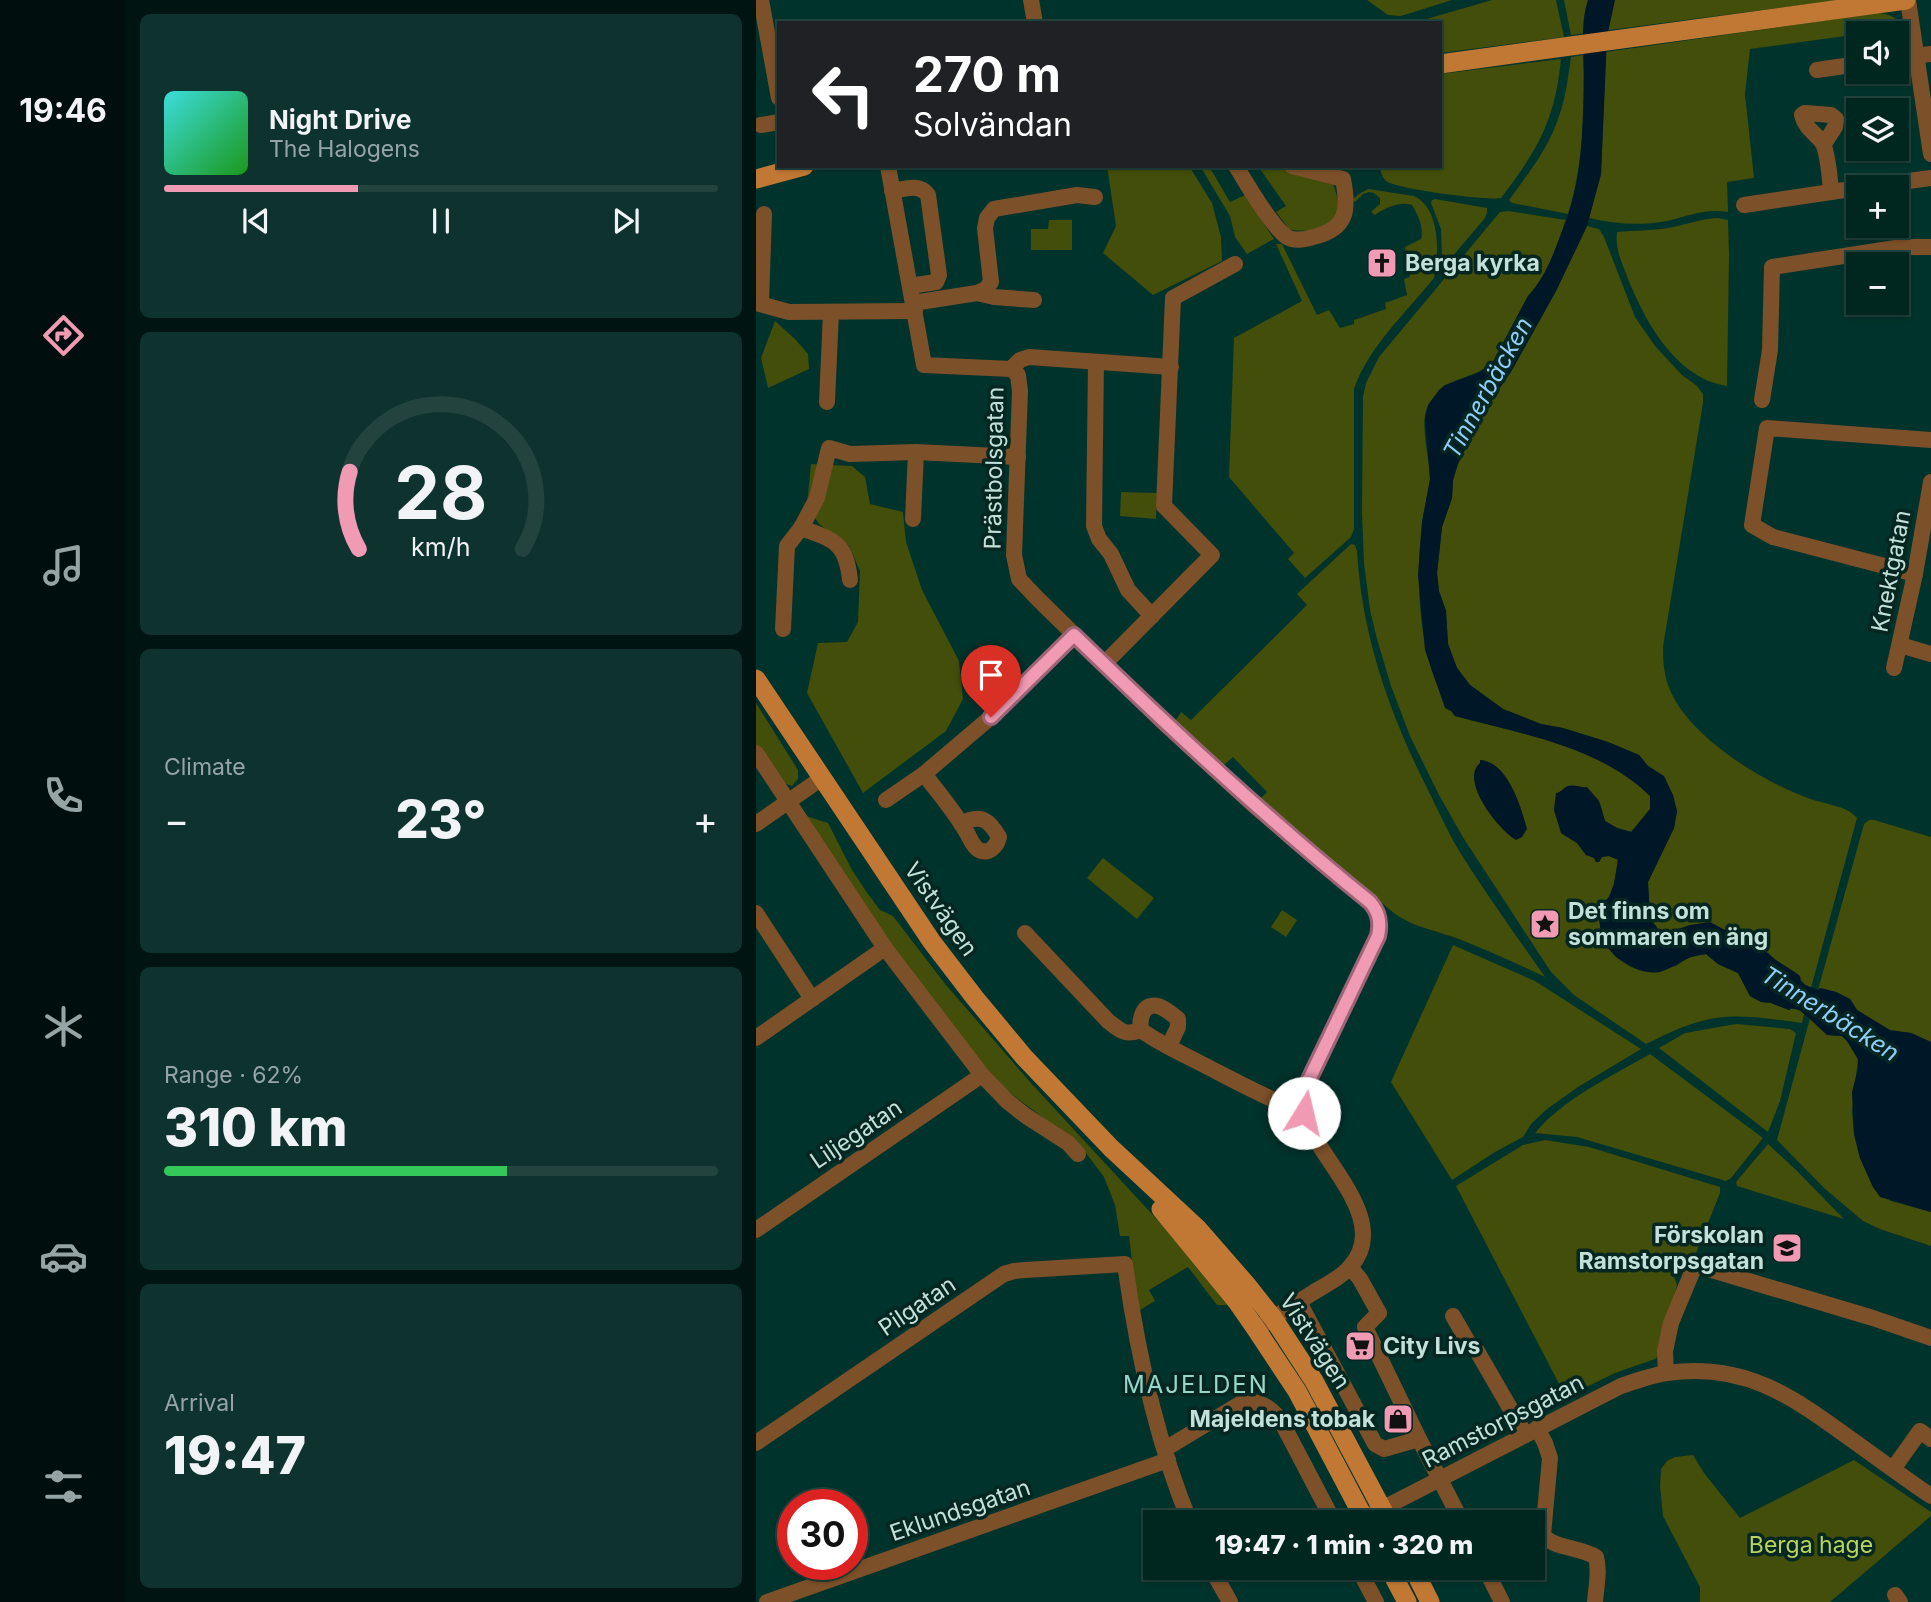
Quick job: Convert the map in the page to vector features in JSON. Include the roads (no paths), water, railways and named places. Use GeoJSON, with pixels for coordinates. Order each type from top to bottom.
{"type":"FeatureCollection","features":[{"type":"Feature","properties":{"kind":"main road"},"geometry":{"type":"LineString","coordinates":[[1442,64],[1907,0]]}},
{"type":"Feature","properties":{"kind":"main road"},"geometry":{"type":"LineString","coordinates":[[756,179],[793,168]]}},
{"type":"Feature","properties":{"kind":"main road","name":"Vistvägen"},"geometry":{"type":"LineString","coordinates":[[756,679],[932,942],[975,998],[1024,1056],[1111,1148],[1198,1229],[1246,1284],[1297,1391],[1360,1510]]}},
{"type":"Feature","properties":{"kind":"main road","name":"Vistvägen"},"geometry":{"type":"LineString","coordinates":[[1264,1323],[1314,1381],[1382,1510]]}},
{"type":"Feature","properties":{"kind":"main road"},"geometry":{"type":"LineString","coordinates":[[1395,1580],[1407,1602]]}},
{"type":"Feature","properties":{"kind":"main road"},"geometry":{"type":"LineString","coordinates":[[1419,1580],[1430,1602]]}},
{"type":"Feature","properties":{"kind":"street"},"geometry":{"type":"LineString","coordinates":[[761,0],[776,66]]}},
{"type":"Feature","properties":{"kind":"street"},"geometry":{"type":"LineString","coordinates":[[1031,0],[1035,21]]}},
{"type":"Feature","properties":{"kind":"street"},"geometry":{"type":"LineString","coordinates":[[1907,0],[1924,55],[1931,154]]}},
{"type":"Feature","properties":{"kind":"street"},"geometry":{"type":"LineString","coordinates":[[1817,70],[1846,66]]}},
{"type":"Feature","properties":{"kind":"street"},"geometry":{"type":"LineString","coordinates":[[761,125],[777,122]]}},
{"type":"Feature","properties":{"kind":"street"},"geometry":{"type":"LineString","coordinates":[[1824,144],[1831,192]]}},
{"type":"Feature","properties":{"kind":"street","name":"Prästbolsgatan"},"geometry":{"type":"LineString","coordinates":[[888,168],[924,365],[1011,369],[1018,375],[1020,383],[1014,555],[1019,579],[1210,766],[1282,830],[1370,902],[1378,913],[1378,936],[1305,1088],[1304,1113]]}},
{"type":"Feature","properties":{"kind":"street"},"geometry":{"type":"LineString","coordinates":[[1237,168],[1271,219],[1286,236],[1304,240],[1335,229],[1342,221],[1346,200],[1343,179],[1300,168]]}},
{"type":"Feature","properties":{"kind":"street"},"geometry":{"type":"LineString","coordinates":[[1909,181],[1931,178]]}},
{"type":"Feature","properties":{"kind":"street"},"geometry":{"type":"LineString","coordinates":[[892,191],[914,187],[924,190],[928,195],[939,275],[936,282],[913,300]]}},
{"type":"Feature","properties":{"kind":"street"},"geometry":{"type":"LineString","coordinates":[[1744,205],[1846,190]]}},
{"type":"Feature","properties":{"kind":"street"},"geometry":{"type":"LineString","coordinates":[[764,214],[759,303],[789,312],[831,312],[977,293],[986,289],[991,282],[985,228],[987,218],[994,209],[1077,195],[1095,197]]}},
{"type":"Feature","properties":{"kind":"street"},"geometry":{"type":"LineString","coordinates":[[1762,400],[1770,350],[1773,267],[1902,247],[1931,247]]}},
{"type":"Feature","properties":{"kind":"street"},"geometry":{"type":"LineString","coordinates":[[1104,664],[1212,555],[1164,506],[1173,298],[1235,264]]}},
{"type":"Feature","properties":{"kind":"street"},"geometry":{"type":"LineString","coordinates":[[977,293],[1034,300]]}},
{"type":"Feature","properties":{"kind":"street"},"geometry":{"type":"LineString","coordinates":[[827,402],[831,312]]}},
{"type":"Feature","properties":{"kind":"street"},"geometry":{"type":"LineString","coordinates":[[1011,369],[1020,360],[1029,357],[1171,367]]}},
{"type":"Feature","properties":{"kind":"street"},"geometry":{"type":"LineString","coordinates":[[1096,362],[1094,526],[1128,590],[1152,616]]}},
{"type":"Feature","properties":{"kind":"street"},"geometry":{"type":"LineString","coordinates":[[1915,574],[1773,537],[1752,525],[1767,428],[1931,440]]}},
{"type":"Feature","properties":{"kind":"street"},"geometry":{"type":"LineString","coordinates":[[783,629],[787,546],[801,528],[817,498],[829,448],[850,454],[916,452],[1018,457]]}},
{"type":"Feature","properties":{"kind":"street"},"geometry":{"type":"LineString","coordinates":[[913,519],[916,452]]}},
{"type":"Feature","properties":{"kind":"street","name":"Knektgatan"},"geometry":{"type":"LineString","coordinates":[[1894,668],[1915,574],[1931,482]]}},
{"type":"Feature","properties":{"kind":"street"},"geometry":{"type":"LineString","coordinates":[[801,528],[835,543],[846,556],[850,580]]}},
{"type":"Feature","properties":{"kind":"street"},"geometry":{"type":"LineString","coordinates":[[886,800],[924,774],[991,717],[1074,635]]}},
{"type":"Feature","properties":{"kind":"street"},"geometry":{"type":"LineString","coordinates":[[1900,645],[1931,654]]}},
{"type":"Feature","properties":{"kind":"street"},"geometry":{"type":"LineString","coordinates":[[756,753],[885,948],[982,1075],[1007,1101],[1068,1143],[1078,1154]]}},
{"type":"Feature","properties":{"kind":"street"},"geometry":{"type":"LineString","coordinates":[[924,774],[961,824]]}},
{"type":"Feature","properties":{"kind":"street"},"geometry":{"type":"LineString","coordinates":[[756,824],[822,778]]}},
{"type":"Feature","properties":{"kind":"street"},"geometry":{"type":"LineString","coordinates":[[756,913],[812,999]]}},
{"type":"Feature","properties":{"kind":"street"},"geometry":{"type":"LineString","coordinates":[[1026,933],[1108,1021],[1120,1031],[1131,1034],[1141,1030]]}},
{"type":"Feature","properties":{"kind":"street"},"geometry":{"type":"LineString","coordinates":[[756,1038],[885,948]]}},
{"type":"Feature","properties":{"kind":"street"},"geometry":{"type":"LineString","coordinates":[[1141,1030],[1140,1017],[1144,1010],[1150,1006],[1158,1006],[1168,1011],[1178,1019],[1178,1027],[1169,1046]]}},
{"type":"Feature","properties":{"kind":"street"},"geometry":{"type":"LineString","coordinates":[[1141,1030],[1281,1104],[1304,1113],[1307,1123],[1361,1216],[1362,1242],[1350,1268],[1264,1323]]}},
{"type":"Feature","properties":{"kind":"street","name":"Liljegatan"},"geometry":{"type":"LineString","coordinates":[[756,1230],[982,1075]]}},
{"type":"Feature","properties":{"kind":"street","name":"Pilgatan"},"geometry":{"type":"LineString","coordinates":[[756,1443],[1004,1274],[1025,1270],[1125,1264],[1138,1348],[1166,1455]]}},
{"type":"Feature","properties":{"kind":"street"},"geometry":{"type":"LineString","coordinates":[[1666,1373],[1665,1351],[1671,1323],[1695,1265],[1931,1338]]}},
{"type":"Feature","properties":{"kind":"street"},"geometry":{"type":"LineString","coordinates":[[1350,1268],[1360,1279],[1378,1313],[1365,1327],[1456,1510]]}},
{"type":"Feature","properties":{"kind":"street"},"geometry":{"type":"LineString","coordinates":[[1299,1302],[1375,1444],[1384,1449],[1419,1439]]}},
{"type":"Feature","properties":{"kind":"street"},"geometry":{"type":"LineString","coordinates":[[1453,1316],[1531,1432],[1545,1443],[1550,1458],[1544,1535],[1551,1543],[1578,1548],[1596,1557],[1598,1575],[1595,1602]]}},
{"type":"Feature","properties":{"kind":"street","name":"Ramstorpsgatan"},"geometry":{"type":"LineString","coordinates":[[1394,1510],[1439,1479],[1621,1386],[1666,1373],[1698,1371],[1726,1373],[1779,1390],[1810,1409],[1931,1496]]}},
{"type":"Feature","properties":{"kind":"street","name":"Eklundsgatan"},"geometry":{"type":"LineString","coordinates":[[767,1602],[1166,1455],[1243,1402],[1252,1401],[1269,1407],[1286,1428],[1328,1510]]}},
{"type":"Feature","properties":{"kind":"street"},"geometry":{"type":"LineString","coordinates":[[1893,1469],[1920,1431],[1931,1439]]}},
{"type":"Feature","properties":{"kind":"street"},"geometry":{"type":"LineString","coordinates":[[1166,1455],[1186,1510]]}},
{"type":"Feature","properties":{"kind":"street"},"geometry":{"type":"LineString","coordinates":[[1218,1580],[1230,1602]]}},
{"type":"Feature","properties":{"kind":"street"},"geometry":{"type":"LineString","coordinates":[[1364,1580],[1376,1602]]}},
{"type":"Feature","properties":{"kind":"street"},"geometry":{"type":"LineString","coordinates":[[1491,1580],[1502,1602]]}},
{"type":"Feature","properties":{"kind":"water","name":"Tinnerbäcken"},"geometry":{"type":"Polygon","coordinates":[[[1588,0],[1615,0],[1607,37],[1601,174],[1587,226],[1556,291],[1512,370],[1484,411],[1458,464],[1453,480],[1452,498],[1442,527],[1437,573],[1439,591],[1446,611],[1448,644],[1457,668],[1470,685],[1503,709],[1541,724],[1608,742],[1639,755],[1648,766],[1664,776],[1677,811],[1674,828],[1648,882],[1650,918],[1658,929],[1670,932],[1710,922],[1768,953],[1800,976],[1805,985],[1836,992],[1850,999],[1857,1010],[1890,1030],[1911,1033],[1931,1042],[1931,1212],[1880,1197],[1873,1187],[1860,1158],[1854,1134],[1852,1092],[1858,1059],[1842,1036],[1827,1035],[1800,1010],[1789,1010],[1750,996],[1738,973],[1718,964],[1706,954],[1652,973],[1626,964],[1606,945],[1600,926],[1600,906],[1609,897],[1618,860],[1609,856],[1596,862],[1594,858],[1586,855],[1577,843],[1561,833],[1554,810],[1556,793],[1570,786],[1587,787],[1599,801],[1605,821],[1631,832],[1650,809],[1650,796],[1630,779],[1584,753],[1533,736],[1455,716],[1445,708],[1425,650],[1418,575],[1422,522],[1430,479],[1425,419],[1428,405],[1445,385],[1478,373],[1494,360],[1555,251],[1572,203],[1579,169],[1584,75],[1583,28],[1588,0]]]}},
{"type":"Feature","properties":{"kind":"water"},"geometry":{"type":"Polygon","coordinates":[[[1480,760],[1490,762],[1498,768],[1517,797],[1527,829],[1522,837],[1516,840],[1500,826],[1478,793],[1474,781],[1480,760]]]}},
{"type":"Feature","properties":{"kind":"place","name":"Berga kyrka"},"geometry":{"type":"Point","coordinates":[1382,263]}},
{"type":"Feature","properties":{"kind":"place","name":"Det finns om sommaren en äng"},"geometry":{"type":"Point","coordinates":[1545,924]}},
{"type":"Feature","properties":{"kind":"place","name":"Förskolan Ramstorpsgatan"},"geometry":{"type":"Point","coordinates":[1787,1248]}},
{"type":"Feature","properties":{"kind":"place","name":"City Livs"},"geometry":{"type":"Point","coordinates":[1360,1346]}},
{"type":"Feature","properties":{"kind":"place","name":"Majeldens tobak"},"geometry":{"type":"Point","coordinates":[1398,1419]}},
{"type":"Feature","properties":{"kind":"district","name":"MAJELDEN"},"geometry":{"type":"Point","coordinates":[1196,1385]}},
{"type":"Feature","properties":{"kind":"park label","name":"Berga hage"},"geometry":{"type":"Point","coordinates":[1811,1545]}}]}
